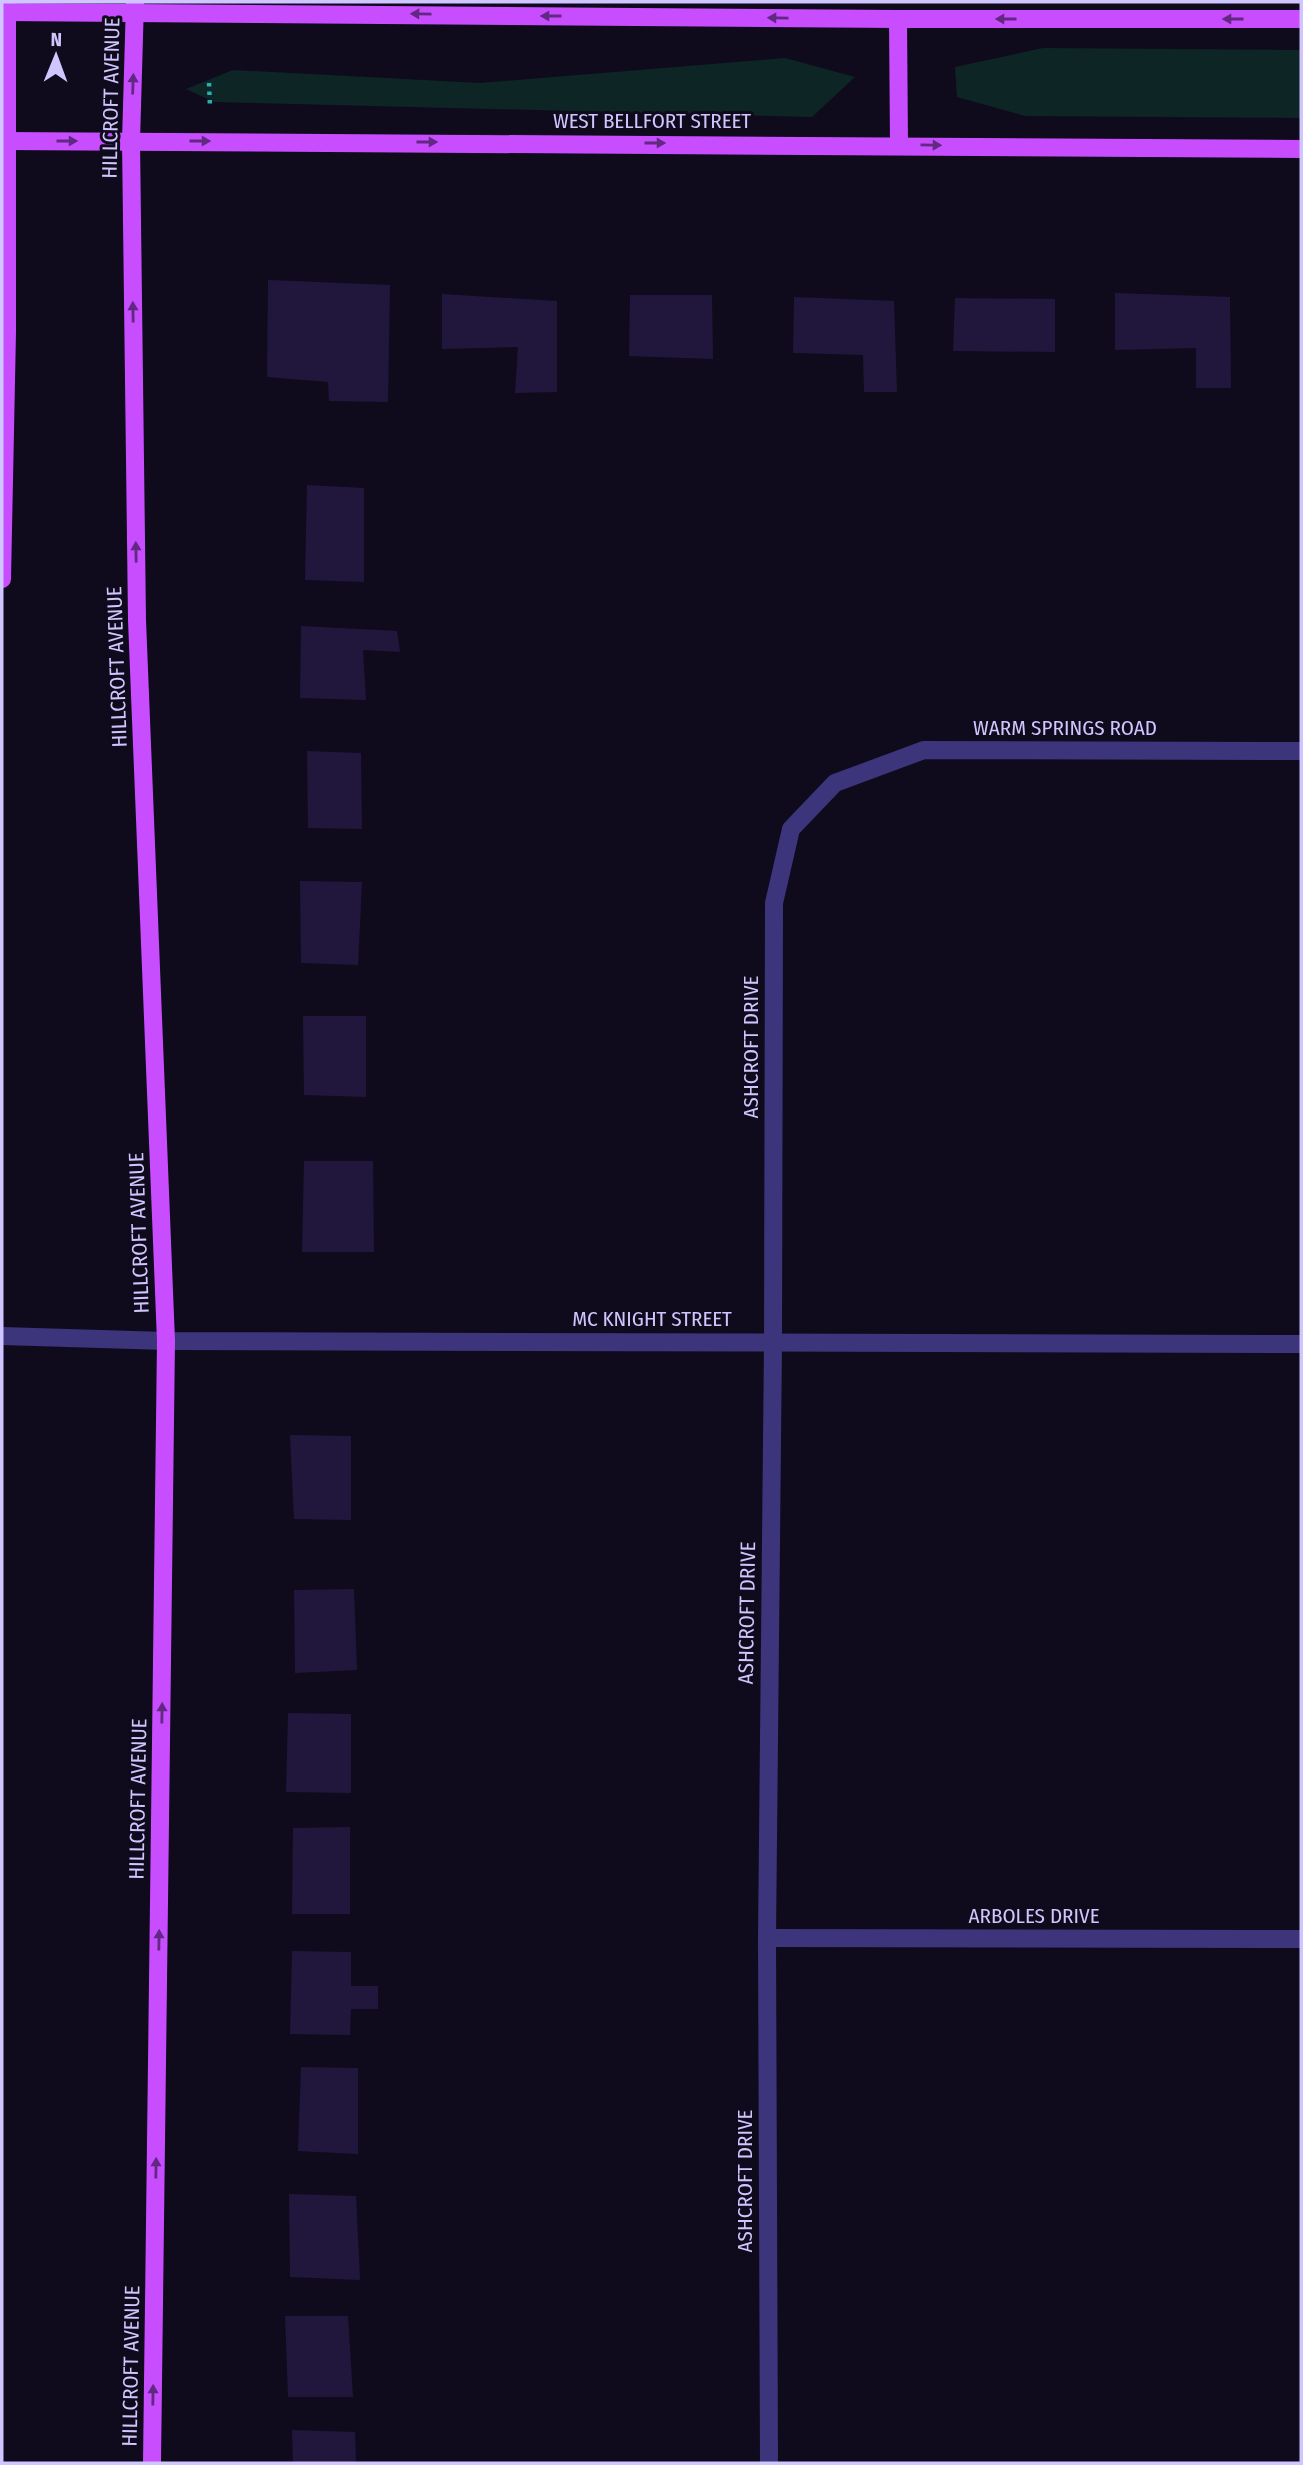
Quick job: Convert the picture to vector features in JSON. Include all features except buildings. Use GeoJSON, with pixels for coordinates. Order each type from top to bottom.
{"type":"FeatureCollection","features":[{"type":"Feature","properties":{"kind":"main road"},"geometry":{"type":"LineString","coordinates":[[2,579],[7,332],[5,8],[135,7],[898,19],[1301,19]]}},
{"type":"Feature","properties":{"kind":"main road","name":"HILLCROFT AVENUE"},"geometry":{"type":"LineString","coordinates":[[135,7],[131,141],[137,620],[166,1341],[152,2463]]}},
{"type":"Feature","properties":{"kind":"main road"},"geometry":{"type":"LineString","coordinates":[[898,19],[899,145]]}},
{"type":"Feature","properties":{"kind":"main road","name":"WEST BELLFORT STREET"},"geometry":{"type":"LineString","coordinates":[[4,141],[1301,149]]}},
{"type":"Feature","properties":{"kind":"street","name":"WARM SPRINGS ROAD"},"geometry":{"type":"LineString","coordinates":[[835,783],[924,750],[1301,751]]}},
{"type":"Feature","properties":{"kind":"street","name":"ASHCROFT DRIVE"},"geometry":{"type":"LineString","coordinates":[[769,2463],[767,1938],[774,903],[791,829],[835,783]]}},
{"type":"Feature","properties":{"kind":"street","name":"MC KNIGHT STREET"},"geometry":{"type":"LineString","coordinates":[[2,1336],[166,1341],[1301,1344]]}},
{"type":"Feature","properties":{"kind":"street","name":"ARBOLES DRIVE"},"geometry":{"type":"LineString","coordinates":[[767,1938],[1301,1939]]}},
{"type":"Feature","properties":{"kind":"path"},"geometry":{"type":"LineString","coordinates":[[209,83],[209,107]]}},
{"type":"Feature","properties":{"kind":"green space"},"geometry":{"type":"Polygon","coordinates":[[[1043,48],[1301,50],[1301,118],[1025,116],[957,97],[955,67],[1043,48]]]}},
{"type":"Feature","properties":{"kind":"green space"},"geometry":{"type":"Polygon","coordinates":[[[785,58],[855,77],[812,117],[214,102],[186,89],[233,70],[480,83],[785,58]]]}}]}
